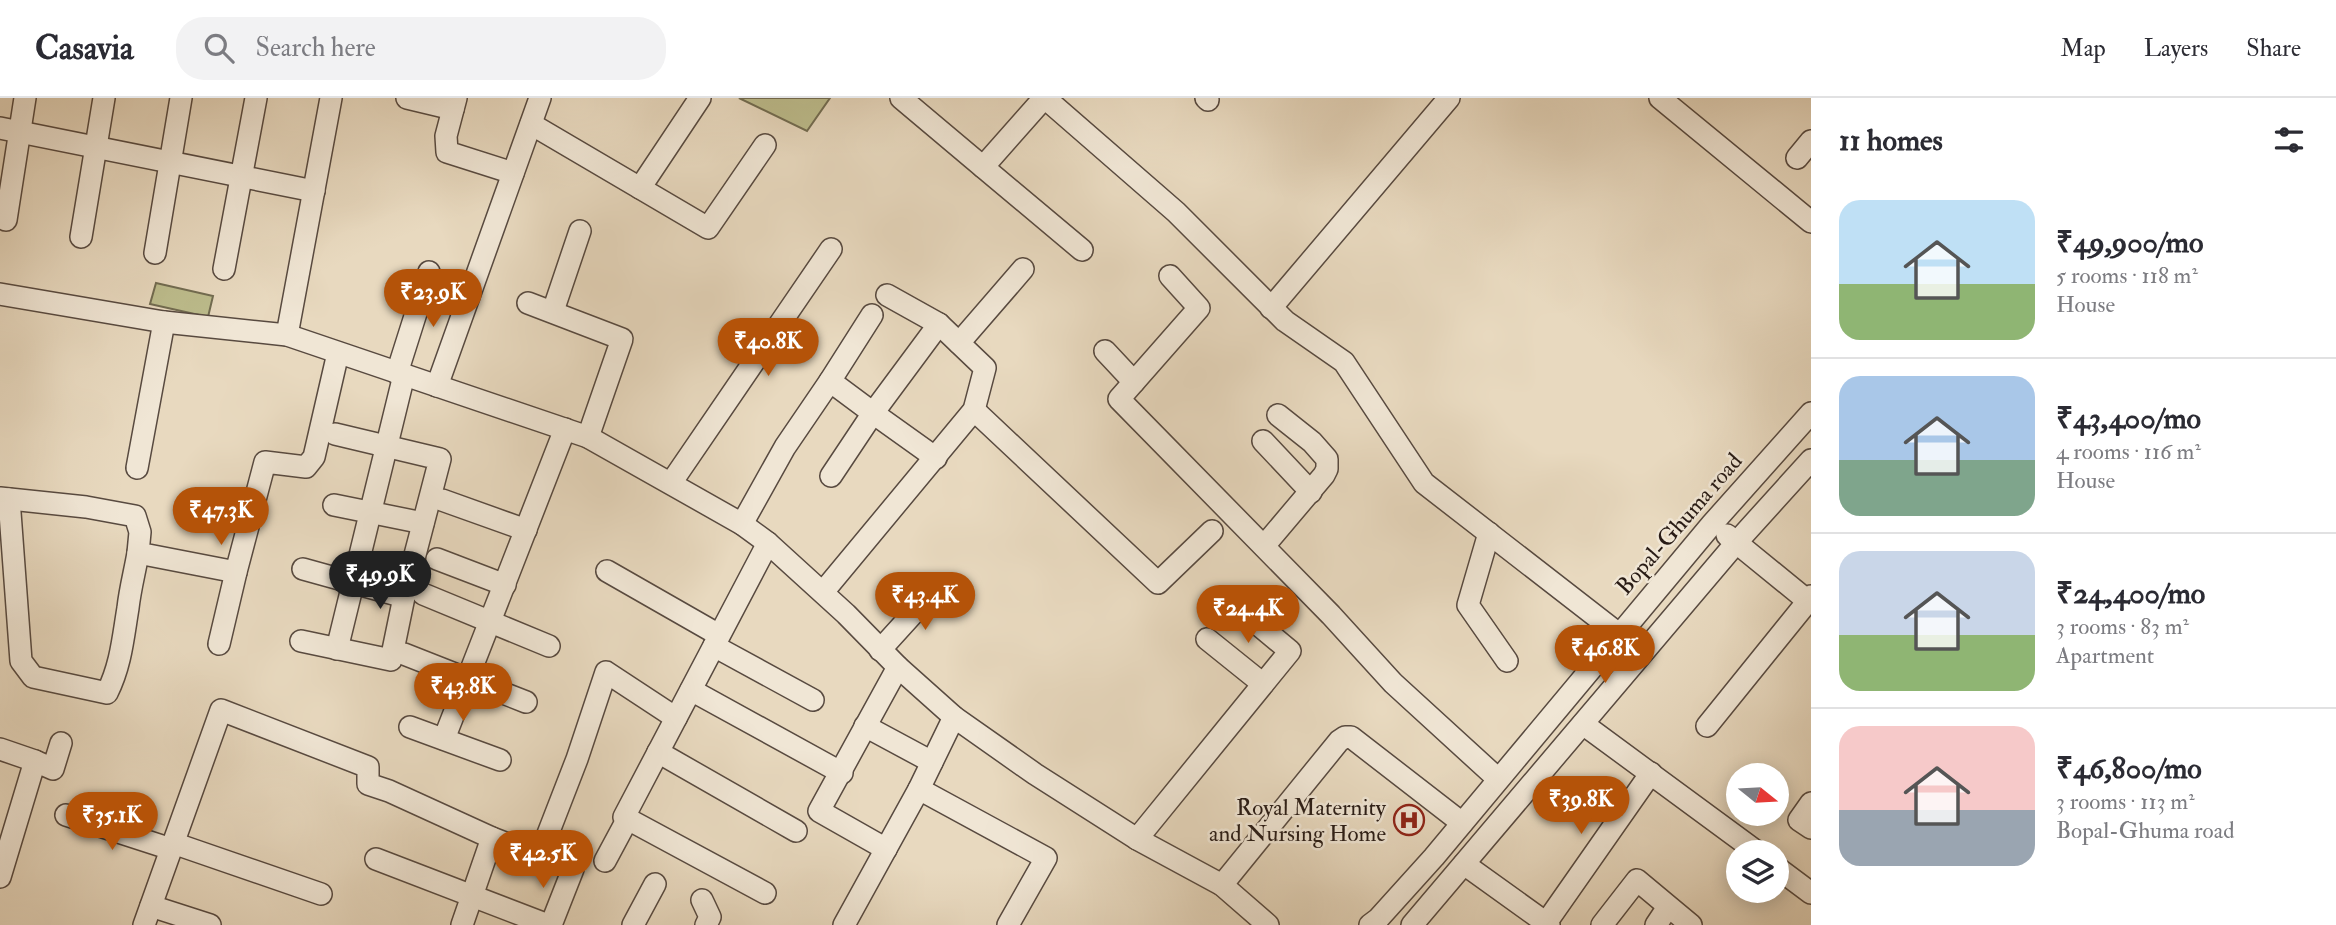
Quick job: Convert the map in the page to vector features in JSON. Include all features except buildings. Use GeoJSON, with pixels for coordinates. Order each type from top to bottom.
{"type":"FeatureCollection","features":[{"type":"Feature","properties":{"kind":"street"},"geometry":{"type":"LineString","coordinates":[[6,220],[10,130],[26,98]]}},
{"type":"Feature","properties":{"kind":"street"},"geometry":{"type":"LineString","coordinates":[[81,237],[104,98]]}},
{"type":"Feature","properties":{"kind":"street"},"geometry":{"type":"LineString","coordinates":[[155,253],[181,98]]}},
{"type":"Feature","properties":{"kind":"street"},"geometry":{"type":"LineString","coordinates":[[224,269],[256,98]]}},
{"type":"Feature","properties":{"kind":"street"},"geometry":{"type":"LineString","coordinates":[[287,335],[331,98]]}},
{"type":"Feature","properties":{"kind":"street"},"geometry":{"type":"LineString","coordinates":[[407,98],[454,104],[446,136],[447,152],[513,173]]}},
{"type":"Feature","properties":{"kind":"street"},"geometry":{"type":"LineString","coordinates":[[437,386],[540,98]]}},
{"type":"Feature","properties":{"kind":"street"},"geometry":{"type":"LineString","coordinates":[[640,188],[700,98]]}},
{"type":"Feature","properties":{"kind":"street"},"geometry":{"type":"LineString","coordinates":[[901,98],[1082,250]]}},
{"type":"Feature","properties":{"kind":"street"},"geometry":{"type":"LineString","coordinates":[[983,167],[1044,98],[1176,212],[1285,321],[1345,362],[1424,483],[1620,635]]}},
{"type":"Feature","properties":{"kind":"street"},"geometry":{"type":"LineString","coordinates":[[1271,307],[1449,98]]}},
{"type":"Feature","properties":{"kind":"street"},"geometry":{"type":"LineString","coordinates":[[1660,98],[1811,222]]}},
{"type":"Feature","properties":{"kind":"street"},"geometry":{"type":"LineString","coordinates":[[531,124],[708,228],[765,145]]}},
{"type":"Feature","properties":{"kind":"street"},"geometry":{"type":"LineString","coordinates":[[10,130],[314,191]]}},
{"type":"Feature","properties":{"kind":"street"},"geometry":{"type":"LineString","coordinates":[[1797,158],[1811,141]]}},
{"type":"Feature","properties":{"kind":"street"},"geometry":{"type":"LineString","coordinates":[[553,311],[580,231]]}},
{"type":"Feature","properties":{"kind":"street"},"geometry":{"type":"LineString","coordinates":[[671,483],[831,249]]}},
{"type":"Feature","properties":{"kind":"street"},"geometry":{"type":"LineString","coordinates":[[959,344],[1023,269]]}},
{"type":"Feature","properties":{"kind":"street"},"geometry":{"type":"LineString","coordinates":[[337,649],[401,374],[429,272]]}},
{"type":"Feature","properties":{"kind":"street"},"geometry":{"type":"LineString","coordinates":[[1170,276],[1199,308],[1119,400],[1331,615],[1393,683],[1498,779]]}},
{"type":"Feature","properties":{"kind":"street"},"geometry":{"type":"LineString","coordinates":[[0,294],[164,322],[287,335],[588,437],[742,524],[768,542],[954,717],[1035,774],[1137,839],[1222,885],[1268,925]]}},
{"type":"Feature","properties":{"kind":"street"},"geometry":{"type":"LineString","coordinates":[[823,592],[974,410],[985,368],[939,324],[887,295]]}},
{"type":"Feature","properties":{"kind":"street"},"geometry":{"type":"LineString","coordinates":[[528,303],[622,339],[588,437]]}},
{"type":"Feature","properties":{"kind":"street"},"geometry":{"type":"LineString","coordinates":[[742,524],[785,447],[872,315]]}},
{"type":"Feature","properties":{"kind":"street"},"geometry":{"type":"LineString","coordinates":[[137,468],[164,322]]}},
{"type":"Feature","properties":{"kind":"street"},"geometry":{"type":"LineString","coordinates":[[831,476],[873,413],[939,324]]}},
{"type":"Feature","properties":{"kind":"street"},"geometry":{"type":"LineString","coordinates":[[1105,351],[1134,382]]}},
{"type":"Feature","properties":{"kind":"street"},"geometry":{"type":"LineString","coordinates":[[219,644],[265,462],[306,467],[314,457],[338,353]]}},
{"type":"Feature","properties":{"kind":"street"},"geometry":{"type":"LineString","coordinates":[[830,382],[936,458]]}},
{"type":"Feature","properties":{"kind":"street"},"geometry":{"type":"LineString","coordinates":[[974,410],[1158,583],[1212,531]]}},
{"type":"Feature","properties":{"kind":"street","name":"Bopal-Ghuma road"},"geometry":{"type":"LineString","coordinates":[[1370,925],[1462,823],[1714,522],[1811,414]]}},
{"type":"Feature","properties":{"kind":"street"},"geometry":{"type":"LineString","coordinates":[[1264,547],[1327,469],[1327,459],[1312,442],[1278,415]]}},
{"type":"Feature","properties":{"kind":"street"},"geometry":{"type":"LineString","coordinates":[[444,739],[565,429]]}},
{"type":"Feature","properties":{"kind":"street"},"geometry":{"type":"LineString","coordinates":[[301,641],[391,660],[414,596],[423,523],[440,459],[335,434]]}},
{"type":"Feature","properties":{"kind":"street"},"geometry":{"type":"LineString","coordinates":[[1263,441],[1311,492]]}},
{"type":"Feature","properties":{"kind":"street"},"geometry":{"type":"LineString","coordinates":[[1412,925],[1736,543],[1811,460]]}},
{"type":"Feature","properties":{"kind":"street"},"geometry":{"type":"LineString","coordinates":[[4,499],[86,507],[135,516],[140,532],[138,553],[122,655],[107,693],[33,677],[21,662],[4,499]]}},
{"type":"Feature","properties":{"kind":"street"},"geometry":{"type":"LineString","coordinates":[[442,500],[526,530]]}},
{"type":"Feature","properties":{"kind":"street"},"geometry":{"type":"LineString","coordinates":[[334,505],[423,523]]}},
{"type":"Feature","properties":{"kind":"street"},"geometry":{"type":"LineString","coordinates":[[1707,726],[1810,600],[1736,543],[1714,522]]}},
{"type":"Feature","properties":{"kind":"street"},"geometry":{"type":"LineString","coordinates":[[1489,533],[1468,606],[1507,662]]}},
{"type":"Feature","properties":{"kind":"street"},"geometry":{"type":"LineString","coordinates":[[765,893],[624,817],[768,542]]}},
{"type":"Feature","properties":{"kind":"street"},"geometry":{"type":"LineString","coordinates":[[138,553],[236,572]]}},
{"type":"Feature","properties":{"kind":"street"},"geometry":{"type":"LineString","coordinates":[[437,559],[505,585]]}},
{"type":"Feature","properties":{"kind":"street"},"geometry":{"type":"LineString","coordinates":[[303,569],[414,596],[549,646]]}},
{"type":"Feature","properties":{"kind":"street"},"geometry":{"type":"LineString","coordinates":[[607,571],[813,700]]}},
{"type":"Feature","properties":{"kind":"street"},"geometry":{"type":"LineString","coordinates":[[880,650],[939,585]]}},
{"type":"Feature","properties":{"kind":"street"},"geometry":{"type":"LineString","coordinates":[[1137,839],[1290,650],[1230,601]]}},
{"type":"Feature","properties":{"kind":"street"},"geometry":{"type":"LineString","coordinates":[[1207,639],[1263,684]]}},
{"type":"Feature","properties":{"kind":"street"},"geometry":{"type":"LineString","coordinates":[[404,654],[526,702]]}},
{"type":"Feature","properties":{"kind":"street"},"geometry":{"type":"LineString","coordinates":[[886,849],[820,811],[898,667]]}},
{"type":"Feature","properties":{"kind":"street"},"geometry":{"type":"LineString","coordinates":[[539,856],[578,759],[606,672],[676,719]]}},
{"type":"Feature","properties":{"kind":"street"},"geometry":{"type":"LineString","coordinates":[[691,690],[842,773]]}},
{"type":"Feature","properties":{"kind":"street"},"geometry":{"type":"LineString","coordinates":[[210,925],[147,916],[221,710],[368,767],[368,785],[573,869],[550,925],[376,859]]}},
{"type":"Feature","properties":{"kind":"street"},"geometry":{"type":"LineString","coordinates":[[844,925],[919,789],[954,717]]}},
{"type":"Feature","properties":{"kind":"street"},"geometry":{"type":"LineString","coordinates":[[1583,724],[1741,840]]}},
{"type":"Feature","properties":{"kind":"street"},"geometry":{"type":"LineString","coordinates":[[865,726],[932,762]]}},
{"type":"Feature","properties":{"kind":"street"},"geometry":{"type":"LineString","coordinates":[[410,727],[500,760]]}},
{"type":"Feature","properties":{"kind":"street"},"geometry":{"type":"LineString","coordinates":[[1222,885],[1345,737],[1352,737],[1462,823]]}},
{"type":"Feature","properties":{"kind":"street"},"geometry":{"type":"LineString","coordinates":[[0,749],[53,769],[61,743]]}},
{"type":"Feature","properties":{"kind":"street"},"geometry":{"type":"LineString","coordinates":[[658,752],[796,831]]}},
{"type":"Feature","properties":{"kind":"street"},"geometry":{"type":"LineString","coordinates":[[1,869],[9,811],[35,761]]}},
{"type":"Feature","properties":{"kind":"street"},"geometry":{"type":"LineString","coordinates":[[1464,864],[1547,924],[1651,773]]}},
{"type":"Feature","properties":{"kind":"street"},"geometry":{"type":"LineString","coordinates":[[919,789],[1046,858],[1009,925]]}},
{"type":"Feature","properties":{"kind":"street"},"geometry":{"type":"LineString","coordinates":[[1811,803],[1799,820],[1811,828]]}},
{"type":"Feature","properties":{"kind":"street"},"geometry":{"type":"LineString","coordinates":[[66,815],[321,894]]}},
{"type":"Feature","properties":{"kind":"street"},"geometry":{"type":"LineString","coordinates":[[605,861],[627,820]]}},
{"type":"Feature","properties":{"kind":"street"},"geometry":{"type":"LineString","coordinates":[[462,925],[492,838]]}},
{"type":"Feature","properties":{"kind":"street"},"geometry":{"type":"LineString","coordinates":[[1789,876],[1811,892]]}},
{"type":"Feature","properties":{"kind":"street"},"geometry":{"type":"LineString","coordinates":[[1602,925],[1637,880],[1691,925]]}},
{"type":"Feature","properties":{"kind":"street"},"geometry":{"type":"LineString","coordinates":[[633,925],[655,884]]}},
{"type":"Feature","properties":{"kind":"street"},"geometry":{"type":"LineString","coordinates":[[702,900],[710,917],[706,925]]}},
{"type":"Feature","properties":{"kind":"street"},"geometry":{"type":"LineString","coordinates":[[1656,925],[1668,906]]}},
{"type":"Feature","properties":{"kind":"green space"},"geometry":{"type":"Polygon","coordinates":[[[739,98],[830,98],[807,131],[739,98]]]}},
{"type":"Feature","properties":{"kind":"green space"},"geometry":{"type":"Polygon","coordinates":[[[156,283],[213,296],[208,317],[150,304],[156,283]]]}},
{"type":"Feature","properties":{"kind":"place","name":"Royal Maternity and Nursing Home"},"geometry":{"type":"Point","coordinates":[1409,820]}}]}
